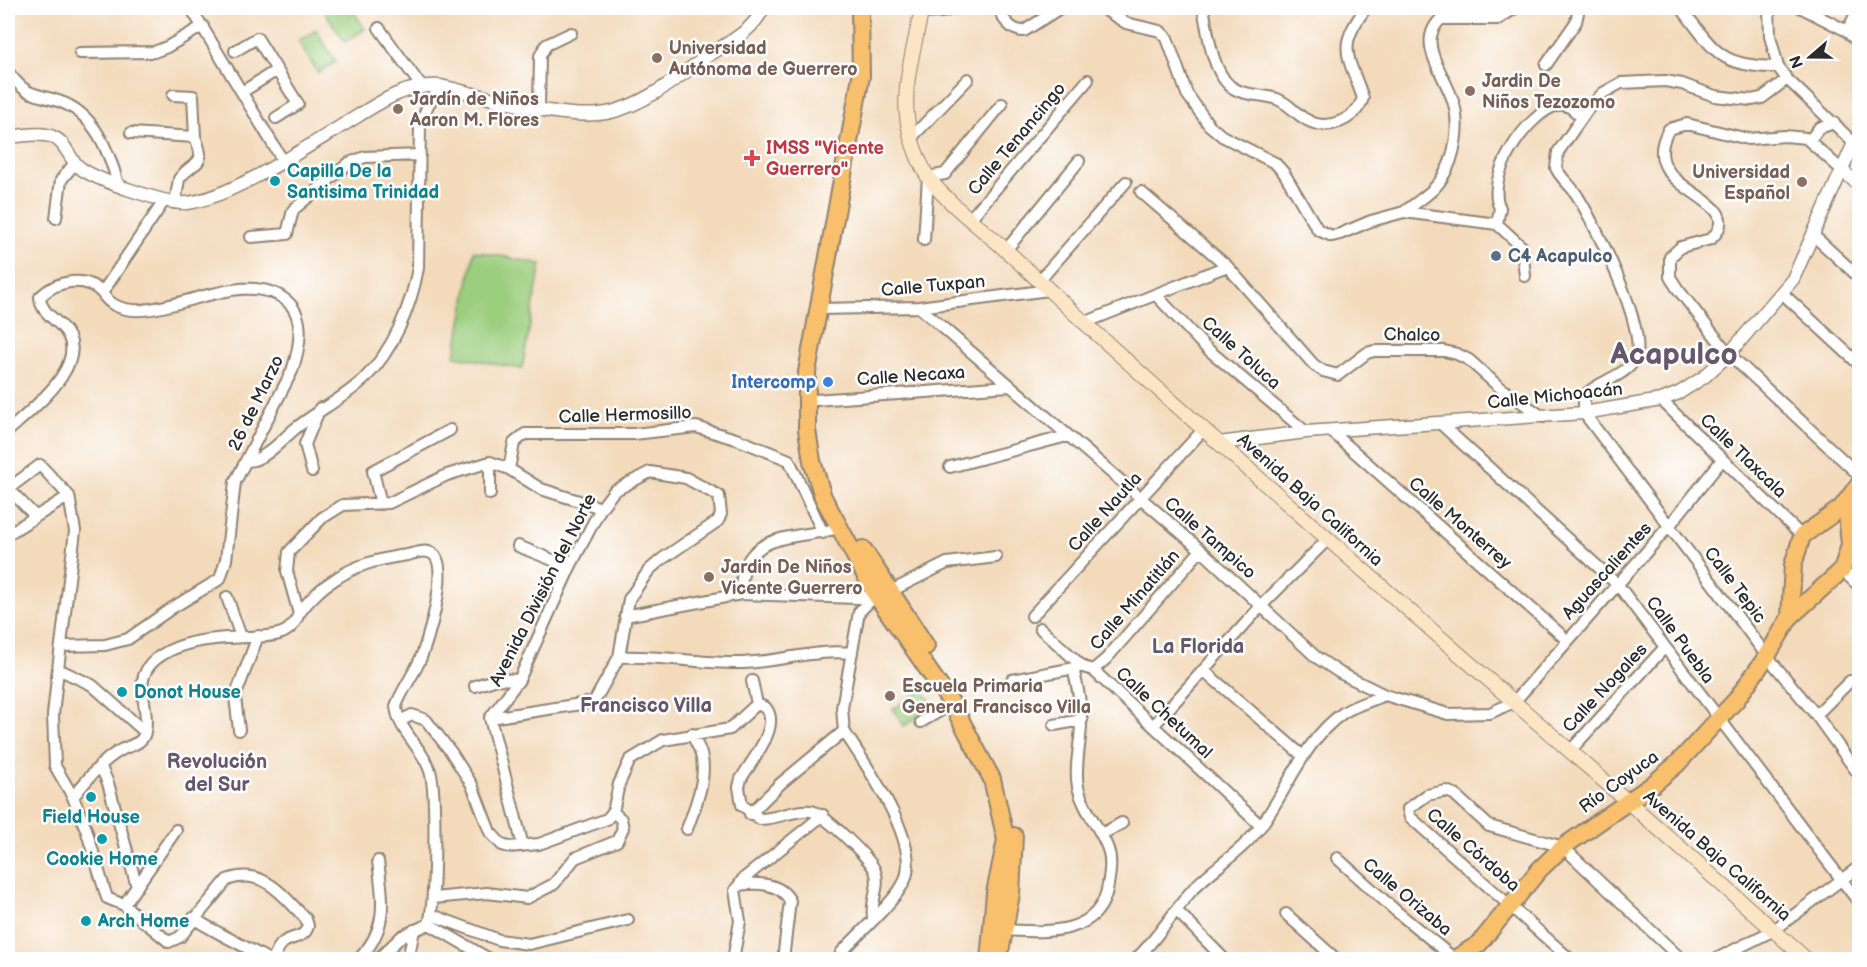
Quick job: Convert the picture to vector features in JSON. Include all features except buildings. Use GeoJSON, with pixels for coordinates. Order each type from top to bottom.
{"type":"FeatureCollection","features":[{"type":"Feature","properties":{"kind":"main road"},"geometry":{"type":"LineString","coordinates":[[860,8],[861,76],[824,309],[815,400],[816,429],[831,494],[857,549],[952,704],[992,779],[1006,840],[995,893],[989,960]]}},
{"type":"Feature","properties":{"kind":"main road"},"geometry":{"type":"LineString","coordinates":[[857,549],[840,528],[823,497],[812,460],[807,430],[807,372],[824,309],[869,78],[871,57],[868,8]]}},
{"type":"Feature","properties":{"kind":"main road","name":"Avenida Baja California"},"geometry":{"type":"LineString","coordinates":[[922,10],[907,69],[906,118],[928,177],[970,219],[1084,323],[1327,540],[1807,960]]}},
{"type":"Feature","properties":{"kind":"main road"},"geometry":{"type":"LineString","coordinates":[[1802,536],[1840,517],[1855,490]]}},
{"type":"Feature","properties":{"kind":"main road"},"geometry":{"type":"LineString","coordinates":[[1801,595],[1842,570],[1850,545],[1840,517]]}},
{"type":"Feature","properties":{"kind":"main road","name":"Río Coyuca"},"geometry":{"type":"LineString","coordinates":[[1455,959],[1479,944],[1510,904],[1563,847],[1629,802],[1677,764],[1736,700],[1767,656],[1801,595],[1793,565],[1802,536]]}},
{"type":"Feature","properties":{"kind":"main road"},"geometry":{"type":"LineString","coordinates":[[883,593],[965,706],[999,770],[1010,810],[1015,846],[1011,894],[1003,930],[1000,960]]}},
{"type":"Feature","properties":{"kind":"street"},"geometry":{"type":"LineString","coordinates":[[191,8],[283,161]]}},
{"type":"Feature","properties":{"kind":"street"},"geometry":{"type":"LineString","coordinates":[[8,136],[46,135],[55,137],[75,163],[91,174],[170,202],[202,200],[230,189],[283,161],[380,102],[421,86],[441,86],[539,108],[596,114],[631,105],[654,93],[751,28],[763,8]]}},
{"type":"Feature","properties":{"kind":"street"},"geometry":{"type":"LineString","coordinates":[[922,10],[942,12],[956,8]]}},
{"type":"Feature","properties":{"kind":"street"},"geometry":{"type":"LineString","coordinates":[[999,8],[1005,21],[1018,31],[1024,32],[1060,8]]}},
{"type":"Feature","properties":{"kind":"street"},"geometry":{"type":"LineString","coordinates":[[1102,8],[1126,23],[1160,31],[1167,38],[1187,94],[1209,125],[1222,136],[1275,163],[1284,172],[1318,230],[1332,236],[1371,221],[1404,212],[1497,224],[1522,246],[1525,276]]}},
{"type":"Feature","properties":{"kind":"street"},"geometry":{"type":"LineString","coordinates":[[1203,8],[1215,60],[1221,76],[1229,86],[1236,90],[1281,101],[1292,106],[1300,116],[1319,124],[1341,122],[1360,106],[1363,98],[1346,46],[1350,28],[1365,8]]}},
{"type":"Feature","properties":{"kind":"street"},"geometry":{"type":"LineString","coordinates":[[1404,212],[1443,178],[1451,160],[1456,140],[1453,100],[1431,55],[1429,44],[1434,27],[1440,19],[1456,8]]}},
{"type":"Feature","properties":{"kind":"street"},"geometry":{"type":"LineString","coordinates":[[1440,19],[1498,19],[1515,8]]}},
{"type":"Feature","properties":{"kind":"street"},"geometry":{"type":"LineString","coordinates":[[1546,64],[1576,22],[1580,8]]}},
{"type":"Feature","properties":{"kind":"street"},"geometry":{"type":"LineString","coordinates":[[1769,8],[1770,36],[1778,67],[1787,79],[1858,142]]}},
{"type":"Feature","properties":{"kind":"street"},"geometry":{"type":"LineString","coordinates":[[1802,8],[1847,31],[1860,45]]}},
{"type":"Feature","properties":{"kind":"street"},"geometry":{"type":"LineString","coordinates":[[1847,31],[1859,8]]}},
{"type":"Feature","properties":{"kind":"street"},"geometry":{"type":"LineString","coordinates":[[1682,9],[1718,55],[1750,65],[1778,67]]}},
{"type":"Feature","properties":{"kind":"street"},"geometry":{"type":"LineString","coordinates":[[80,53],[154,52],[202,26]]}},
{"type":"Feature","properties":{"kind":"street"},"geometry":{"type":"LineString","coordinates":[[379,28],[421,86]]}},
{"type":"Feature","properties":{"kind":"street"},"geometry":{"type":"LineString","coordinates":[[539,108],[542,49],[571,33]]}},
{"type":"Feature","properties":{"kind":"street"},"geometry":{"type":"LineString","coordinates":[[235,51],[257,38],[298,104],[276,118]]}},
{"type":"Feature","properties":{"kind":"street"},"geometry":{"type":"LineString","coordinates":[[242,93],[277,70]]}},
{"type":"Feature","properties":{"kind":"street"},"geometry":{"type":"LineString","coordinates":[[8,72],[27,93],[60,101],[78,110],[90,122],[105,149],[118,184]]}},
{"type":"Feature","properties":{"kind":"street"},"geometry":{"type":"LineString","coordinates":[[912,137],[968,78]]}},
{"type":"Feature","properties":{"kind":"street"},"geometry":{"type":"LineString","coordinates":[[1584,414],[1584,396],[1629,366],[1638,352],[1636,332],[1611,257],[1577,194],[1556,168],[1558,152],[1603,93],[1631,80],[1665,81],[1682,84],[1714,96],[1751,100],[1762,98],[1787,79]]}},
{"type":"Feature","properties":{"kind":"street","name":"Calle Tenancingo"},"geometry":{"type":"LineString","coordinates":[[970,219],[1088,80]]}},
{"type":"Feature","properties":{"kind":"street"},"geometry":{"type":"LineString","coordinates":[[247,461],[265,454],[320,408],[351,390],[374,368],[389,346],[414,291],[417,268],[422,116],[441,86]]}},
{"type":"Feature","properties":{"kind":"street"},"geometry":{"type":"LineString","coordinates":[[102,293],[170,202],[179,179],[200,161],[201,154],[195,137],[193,96],[173,95]]}},
{"type":"Feature","properties":{"kind":"street"},"geometry":{"type":"LineString","coordinates":[[924,240],[928,177],[945,174],[1002,104]]}},
{"type":"Feature","properties":{"kind":"street"},"geometry":{"type":"LineString","coordinates":[[1497,224],[1500,208],[1496,200],[1498,175],[1503,160],[1525,131],[1558,105],[1566,105],[1582,118]]}},
{"type":"Feature","properties":{"kind":"street"},"geometry":{"type":"LineString","coordinates":[[1808,139],[1819,128],[1834,123]]}},
{"type":"Feature","properties":{"kind":"street"},"geometry":{"type":"LineString","coordinates":[[1860,186],[1808,139],[1785,136],[1748,139],[1687,124],[1669,129],[1662,142],[1661,159],[1666,168],[1682,185],[1714,207],[1720,218],[1719,226],[1711,239],[1675,251],[1668,266],[1671,277],[1729,354],[1860,476]]}},
{"type":"Feature","properties":{"kind":"street"},"geometry":{"type":"LineString","coordinates":[[131,133],[195,137]]}},
{"type":"Feature","properties":{"kind":"street","name":"Calle Michoacán"},"geometry":{"type":"LineString","coordinates":[[1219,443],[1306,432],[1442,425],[1584,414],[1661,400],[1691,386],[1729,354],[1793,279],[1842,171],[1858,142]]}},
{"type":"Feature","properties":{"kind":"street"},"geometry":{"type":"LineString","coordinates":[[251,237],[286,234],[293,210],[357,159],[420,155]]}},
{"type":"Feature","properties":{"kind":"street"},"geometry":{"type":"LineString","coordinates":[[1006,250],[1079,161]]}},
{"type":"Feature","properties":{"kind":"street"},"geometry":{"type":"LineString","coordinates":[[56,218],[61,180],[75,163]]}},
{"type":"Feature","properties":{"kind":"street"},"geometry":{"type":"LineString","coordinates":[[1044,285],[1126,182]]}},
{"type":"Feature","properties":{"kind":"street"},"geometry":{"type":"LineString","coordinates":[[1084,323],[1227,266],[1142,192]]}},
{"type":"Feature","properties":{"kind":"street"},"geometry":{"type":"LineString","coordinates":[[1814,236],[1860,278]]}},
{"type":"Feature","properties":{"kind":"street","name":"Chalco"},"geometry":{"type":"LineString","coordinates":[[1227,266],[1314,365],[1323,371],[1338,375],[1367,353],[1374,351],[1444,351],[1469,360],[1498,386],[1543,417]]}},
{"type":"Feature","properties":{"kind":"street","name":"26 de Marzo"},"geometry":{"type":"LineString","coordinates":[[8,431],[60,380],[70,362],[70,339],[66,331],[43,309],[40,297],[51,289],[80,281],[94,285],[116,307],[129,311],[149,309],[247,288],[264,288],[278,294],[292,305],[299,323],[297,354],[292,371],[232,491],[226,560],[220,579],[172,608],[128,639],[105,645],[63,646]]}},
{"type":"Feature","properties":{"kind":"street","name":"Calle Tuxpan"},"geometry":{"type":"LineString","coordinates":[[824,309],[919,307],[1044,285]]}},
{"type":"Feature","properties":{"kind":"street"},"geometry":{"type":"LineString","coordinates":[[1782,293],[1860,365]]}},
{"type":"Feature","properties":{"kind":"street","name":"Calle Toluca"},"geometry":{"type":"LineString","coordinates":[[1156,295],[1204,346],[1306,432]]}},
{"type":"Feature","properties":{"kind":"street","name":"Calle Tampico"},"geometry":{"type":"LineString","coordinates":[[919,307],[1139,499],[1201,550],[1316,657],[1340,673],[1385,695],[1448,714],[1490,713],[1514,702]]}},
{"type":"Feature","properties":{"kind":"street","name":"Calle Necaxa"},"geometry":{"type":"LineString","coordinates":[[815,400],[1010,386]]}},
{"type":"Feature","properties":{"kind":"street","name":"Calle Tlaxcala"},"geometry":{"type":"LineString","coordinates":[[1661,400],[1802,536]]}},
{"type":"Feature","properties":{"kind":"street"},"geometry":{"type":"LineString","coordinates":[[312,471],[305,444],[320,408]]}},
{"type":"Feature","properties":{"kind":"street","name":"Calle Tepic"},"geometry":{"type":"LineString","coordinates":[[1584,414],[1767,656],[1816,715],[1860,776]]}},
{"type":"Feature","properties":{"kind":"street","name":"Calle Puebla"},"geometry":{"type":"LineString","coordinates":[[1442,425],[1618,585],[1718,720],[1860,904]]}},
{"type":"Feature","properties":{"kind":"street","name":"Calle Hermosillo"},"geometry":{"type":"LineString","coordinates":[[509,469],[514,443],[525,434],[634,434],[696,427],[739,440],[789,460],[823,533]]}},
{"type":"Feature","properties":{"kind":"street","name":"Calle Nautla"},"geometry":{"type":"LineString","coordinates":[[1032,616],[1203,429]]}},
{"type":"Feature","properties":{"kind":"street"},"geometry":{"type":"LineString","coordinates":[[381,504],[373,471],[450,430]]}},
{"type":"Feature","properties":{"kind":"street","name":"Calle Monterrey"},"geometry":{"type":"LineString","coordinates":[[1332,431],[1567,639]]}},
{"type":"Feature","properties":{"kind":"street"},"geometry":{"type":"LineString","coordinates":[[950,467],[1067,436]]}},
{"type":"Feature","properties":{"kind":"street","name":"Aguascalientes"},"geometry":{"type":"LineString","coordinates":[[1514,702],[1567,639],[1669,526],[1722,460]]}},
{"type":"Feature","properties":{"kind":"street"},"geometry":{"type":"LineString","coordinates":[[490,462],[490,494]]}},
{"type":"Feature","properties":{"kind":"street"},"geometry":{"type":"LineString","coordinates":[[299,614],[286,570],[289,552],[334,509],[354,502],[381,504],[447,475],[490,462],[509,469],[541,489],[601,508]]}},
{"type":"Feature","properties":{"kind":"street"},"geometry":{"type":"LineString","coordinates":[[35,516],[8,488],[40,465],[69,496],[73,509],[74,540],[63,646],[58,669],[52,746],[55,766],[73,797],[86,829],[106,898],[124,905],[169,942],[180,937],[193,918],[227,880],[247,875],[264,880],[306,920],[308,926],[303,934],[286,940],[271,960],[240,943],[229,941],[193,918]]}},
{"type":"Feature","properties":{"kind":"street","name":"Avenida División del Norte"},"geometry":{"type":"LineString","coordinates":[[490,718],[519,680],[570,567],[601,508],[614,491],[650,472],[686,478],[719,495],[721,514],[718,521],[649,570],[629,599],[624,616]]}},
{"type":"Feature","properties":{"kind":"street"},"geometry":{"type":"LineString","coordinates":[[10,527],[35,516],[69,496]]}},
{"type":"Feature","properties":{"kind":"street"},"geometry":{"type":"LineString","coordinates":[[741,594],[741,573],[744,565],[762,546],[840,528]]}},
{"type":"Feature","properties":{"kind":"street"},"geometry":{"type":"LineString","coordinates":[[1154,725],[1262,605],[1327,540]]}},
{"type":"Feature","properties":{"kind":"street"},"geometry":{"type":"LineString","coordinates":[[518,546],[570,567]]}},
{"type":"Feature","properties":{"kind":"street","name":"Calle Minatitlán"},"geometry":{"type":"LineString","coordinates":[[1083,668],[1106,659],[1201,550]]}},
{"type":"Feature","properties":{"kind":"street"},"geometry":{"type":"LineString","coordinates":[[73,797],[100,765],[119,751],[141,741],[145,732],[141,685],[143,675],[155,660],[189,644],[285,631],[294,625],[299,614],[329,582],[365,563],[421,552],[431,553],[438,558],[441,571],[440,588],[420,661],[396,706],[400,721],[426,762],[431,778],[433,898],[430,920]]}},
{"type":"Feature","properties":{"kind":"street"},"geometry":{"type":"LineString","coordinates":[[837,957],[896,894],[905,881],[909,863],[899,827],[844,731],[842,708],[859,612],[883,593],[947,563],[996,556]]}},
{"type":"Feature","properties":{"kind":"street"},"geometry":{"type":"LineString","coordinates":[[1842,570],[1860,587]]}},
{"type":"Feature","properties":{"kind":"street"},"geometry":{"type":"LineString","coordinates":[[523,846],[490,718],[594,702],[619,657],[624,616],[741,594],[857,598],[883,593]]}},
{"type":"Feature","properties":{"kind":"street"},"geometry":{"type":"LineString","coordinates":[[227,597],[241,637]]}},
{"type":"Feature","properties":{"kind":"street","name":"Calle Chetumal"},"geometry":{"type":"LineString","coordinates":[[1040,628],[1083,668],[1154,725],[1261,826]]}},
{"type":"Feature","properties":{"kind":"street"},"geometry":{"type":"LineString","coordinates":[[239,730],[235,697],[258,636]]}},
{"type":"Feature","properties":{"kind":"street","name":"Calle Nogales"},"geometry":{"type":"LineString","coordinates":[[1570,751],[1665,647]]}},
{"type":"Feature","properties":{"kind":"street"},"geometry":{"type":"LineString","coordinates":[[619,657],[638,656],[724,663],[755,662],[836,651],[852,653]]}},
{"type":"Feature","properties":{"kind":"street"},"geometry":{"type":"LineString","coordinates":[[1003,930],[1058,931],[1083,923],[1095,915],[1105,897],[1111,870],[1110,852],[1102,834],[1084,807],[1078,785],[1083,668],[1012,680]]}},
{"type":"Feature","properties":{"kind":"street"},"geometry":{"type":"LineString","coordinates":[[58,669],[92,686],[145,732]]}},
{"type":"Feature","properties":{"kind":"street"},"geometry":{"type":"LineString","coordinates":[[1203,670],[1303,756]]}},
{"type":"Feature","properties":{"kind":"street"},"geometry":{"type":"LineString","coordinates":[[475,686],[497,679],[519,680]]}},
{"type":"Feature","properties":{"kind":"street"},"geometry":{"type":"LineString","coordinates":[[752,681],[757,704]]}},
{"type":"Feature","properties":{"kind":"street"},"geometry":{"type":"LineString","coordinates":[[1816,715],[1850,681]]}},
{"type":"Feature","properties":{"kind":"street"},"geometry":{"type":"LineString","coordinates":[[1135,960],[1178,912],[1194,889],[1247,843],[1261,826],[1303,756],[1323,731],[1344,713],[1385,695]]}},
{"type":"Feature","properties":{"kind":"street"},"geometry":{"type":"LineString","coordinates":[[400,721],[412,715],[426,720],[472,785],[490,832],[502,845],[523,846],[539,844],[607,819],[613,812],[619,784],[630,760],[663,740],[729,729],[757,704]]}},
{"type":"Feature","properties":{"kind":"street"},"geometry":{"type":"LineString","coordinates":[[757,704],[766,708],[771,719],[769,731],[741,779],[739,787],[742,806],[750,814],[760,819],[809,811],[823,815],[874,868],[877,881],[871,908],[873,918]]}},
{"type":"Feature","properties":{"kind":"street"},"geometry":{"type":"LineString","coordinates":[[921,722],[952,704]]}},
{"type":"Feature","properties":{"kind":"street"},"geometry":{"type":"LineString","coordinates":[[1054,725],[1082,720]]}},
{"type":"Feature","properties":{"kind":"street"},"geometry":{"type":"LineString","coordinates":[[750,814],[780,784],[844,731]]}},
{"type":"Feature","properties":{"kind":"street"},"geometry":{"type":"LineString","coordinates":[[687,829],[698,800],[702,769],[700,750],[692,734]]}},
{"type":"Feature","properties":{"kind":"street"},"geometry":{"type":"LineString","coordinates":[[100,765],[108,783],[137,887]]}},
{"type":"Feature","properties":{"kind":"street","name":"Calle Córdoba"},"geometry":{"type":"LineString","coordinates":[[1563,847],[1489,826],[1454,794],[1446,791],[1427,795],[1411,806],[1410,817],[1571,960]]}},
{"type":"Feature","properties":{"kind":"street"},"geometry":{"type":"LineString","coordinates":[[433,898],[488,893],[527,898],[536,895],[554,884],[575,858],[617,841],[623,828],[621,819],[613,812]]}},
{"type":"Feature","properties":{"kind":"street"},"geometry":{"type":"LineString","coordinates":[[733,960],[740,921],[737,891],[743,879],[823,815]]}},
{"type":"Feature","properties":{"kind":"street"},"geometry":{"type":"LineString","coordinates":[[1102,834],[1122,823]]}},
{"type":"Feature","properties":{"kind":"street"},"geometry":{"type":"LineString","coordinates":[[124,905],[176,830]]}},
{"type":"Feature","properties":{"kind":"street"},"geometry":{"type":"LineString","coordinates":[[1563,847],[1682,960]]}},
{"type":"Feature","properties":{"kind":"street","name":"Calle Orizaba"},"geometry":{"type":"LineString","coordinates":[[1337,858],[1396,911],[1455,959]]}},
{"type":"Feature","properties":{"kind":"street"},"geometry":{"type":"LineString","coordinates":[[358,960],[374,944],[382,909],[378,861]]}},
{"type":"Feature","properties":{"kind":"street"},"geometry":{"type":"LineString","coordinates":[[1714,960],[1774,930],[1860,866]]}},
{"type":"Feature","properties":{"kind":"street"},"geometry":{"type":"LineString","coordinates":[[737,891],[777,887],[786,893],[790,909],[783,960]]}},
{"type":"Feature","properties":{"kind":"street"},"geometry":{"type":"LineString","coordinates":[[1178,912],[1225,960]]}},
{"type":"Feature","properties":{"kind":"street"},"geometry":{"type":"LineString","coordinates":[[1286,914],[1337,960]]}},
{"type":"Feature","properties":{"kind":"street"},"geometry":{"type":"LineString","coordinates":[[430,920],[491,960]]}},
{"type":"Feature","properties":{"kind":"street"},"geometry":{"type":"LineString","coordinates":[[377,960],[402,936],[430,920],[499,940],[529,944],[628,920]]}},
{"type":"Feature","properties":{"kind":"street"},"geometry":{"type":"LineString","coordinates":[[408,960],[414,930]]}},
{"type":"Feature","properties":{"kind":"green space"},"geometry":{"type":"Polygon","coordinates":[[[322,8],[351,8],[365,29],[345,42],[322,8]]]}},
{"type":"Feature","properties":{"kind":"green space"},"geometry":{"type":"Polygon","coordinates":[[[316,30],[336,62],[318,73],[298,41],[316,30]]]}},
{"type":"Feature","properties":{"kind":"green space"},"geometry":{"type":"Polygon","coordinates":[[[474,251],[541,264],[522,369],[455,356],[474,251]]]}},
{"type":"Feature","properties":{"kind":"green space"},"geometry":{"type":"Polygon","coordinates":[[[923,690],[934,707],[904,726],[893,709],[923,690]]]}},
{"type":"Feature","properties":{"kind":"place","name":"Universidad Autónoma de Guerrero"},"geometry":{"type":"Point","coordinates":[657,58]}},
{"type":"Feature","properties":{"kind":"place","name":"Jardin De Niños Tezozomo"},"geometry":{"type":"Point","coordinates":[1470,91]}},
{"type":"Feature","properties":{"kind":"place","name":"Jardín de Niños Aaron M. Flores"},"geometry":{"type":"Point","coordinates":[398,109]}},
{"type":"Feature","properties":{"kind":"place","name":"IMSS \"Vicente Guerrero\""},"geometry":{"type":"Point","coordinates":[752,158]}},
{"type":"Feature","properties":{"kind":"place","name":"Capilla De la Santisima Trinidad"},"geometry":{"type":"Point","coordinates":[275,181]}},
{"type":"Feature","properties":{"kind":"place","name":"Universidad Español"},"geometry":{"type":"Point","coordinates":[1802,182]}},
{"type":"Feature","properties":{"kind":"place","name":"C4 Acapulco"},"geometry":{"type":"Point","coordinates":[1496,256]}},
{"type":"Feature","properties":{"kind":"place","name":"Intercomp"},"geometry":{"type":"Point","coordinates":[828,382]}},
{"type":"Feature","properties":{"kind":"place","name":"Jardin De Niños Vicente Guerrero"},"geometry":{"type":"Point","coordinates":[709,577]}},
{"type":"Feature","properties":{"kind":"place","name":"Donot House"},"geometry":{"type":"Point","coordinates":[122,692]}},
{"type":"Feature","properties":{"kind":"place","name":"Escuela Primaria General Francisco Villa"},"geometry":{"type":"Point","coordinates":[890,696]}},
{"type":"Feature","properties":{"kind":"place","name":"Field House"},"geometry":{"type":"Point","coordinates":[91,797]}},
{"type":"Feature","properties":{"kind":"place","name":"Cookie Home"},"geometry":{"type":"Point","coordinates":[102,839]}},
{"type":"Feature","properties":{"kind":"place","name":"Arch Home"},"geometry":{"type":"Point","coordinates":[86,921]}},
{"type":"Feature","properties":{"kind":"district","name":"Acapulco"},"geometry":{"type":"Point","coordinates":[1674,355]}},
{"type":"Feature","properties":{"kind":"district","name":"La Florida"},"geometry":{"type":"Point","coordinates":[1198,647]}},
{"type":"Feature","properties":{"kind":"district","name":"Francisco Villa"},"geometry":{"type":"Point","coordinates":[646,706]}},
{"type":"Feature","properties":{"kind":"district","name":"Revolución del Sur"},"geometry":{"type":"Point","coordinates":[217,774]}}]}
